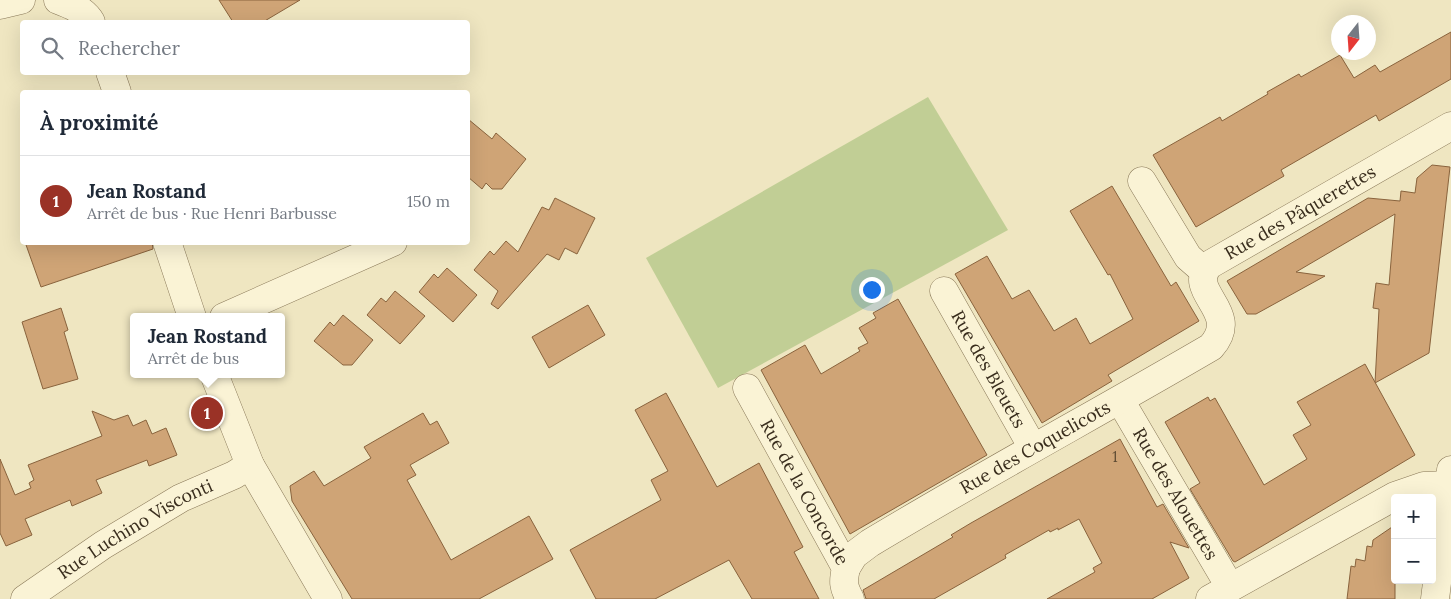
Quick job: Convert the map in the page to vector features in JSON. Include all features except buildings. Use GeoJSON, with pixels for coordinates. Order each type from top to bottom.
{"type":"FeatureCollection","features":[{"type":"Feature","properties":{"kind":"street"},"geometry":{"type":"LineString","coordinates":[[0,5],[21,0]]}},
{"type":"Feature","properties":{"kind":"street"},"geometry":{"type":"LineString","coordinates":[[58,0],[75,7],[90,20]]}},
{"type":"Feature","properties":{"kind":"street"},"geometry":{"type":"LineString","coordinates":[[111,75],[116,90]]}},
{"type":"Feature","properties":{"kind":"street","name":"Rue des Pâquerettes"},"geometry":{"type":"LineString","coordinates":[[1204,271],[1209,264],[1451,126]]}},
{"type":"Feature","properties":{"kind":"street"},"geometry":{"type":"LineString","coordinates":[[1142,181],[1188,257],[1204,271]]}},
{"type":"Feature","properties":{"kind":"street"},"geometry":{"type":"LineString","coordinates":[[168,245],[191,313]]}},
{"type":"Feature","properties":{"kind":"street"},"geometry":{"type":"LineString","coordinates":[[233,313],[386,245]]}},
{"type":"Feature","properties":{"kind":"street","name":"Rue des Coquelicots"},"geometry":{"type":"LineString","coordinates":[[846,568],[854,555],[870,542],[1211,347],[1218,340],[1222,320],[1205,289],[1202,280],[1204,271]]}},
{"type":"Feature","properties":{"kind":"street","name":"Rue des Bleuets"},"geometry":{"type":"LineString","coordinates":[[944,290],[1033,448]]}},
{"type":"Feature","properties":{"kind":"street"},"geometry":{"type":"LineString","coordinates":[[216,378],[250,465],[328,599]]}},
{"type":"Feature","properties":{"kind":"street","name":"Rue de la Concorde"},"geometry":{"type":"LineString","coordinates":[[746,388],[846,568],[843,580],[844,589],[850,599]]}},
{"type":"Feature","properties":{"kind":"street","name":"Rue des Alouettes"},"geometry":{"type":"LineString","coordinates":[[1120,400],[1220,593]]}},
{"type":"Feature","properties":{"kind":"street","name":"Rue Luchino Visconti"},"geometry":{"type":"LineString","coordinates":[[25,599],[103,545],[182,498],[250,465]]}},
{"type":"Feature","properties":{"kind":"street"},"geometry":{"type":"LineString","coordinates":[[1220,593],[1395,496],[1450,477],[1436,599]]}},
{"type":"Feature","properties":{"kind":"green space"},"geometry":{"type":"Polygon","coordinates":[[[928,97],[1008,230],[718,388],[646,258],[928,97]]]}},
{"type":"Feature","properties":{"kind":"place","name":"Jean Rostand"},"geometry":{"type":"Point","coordinates":[207,413]}}]}
